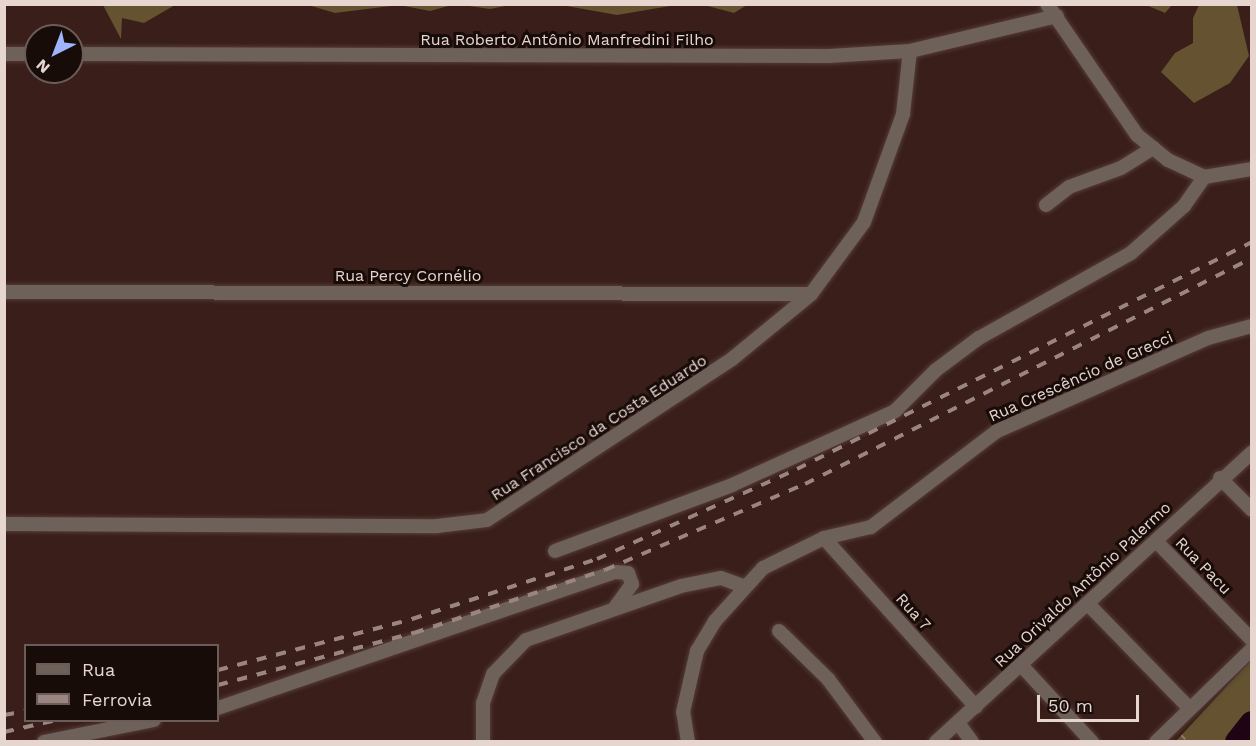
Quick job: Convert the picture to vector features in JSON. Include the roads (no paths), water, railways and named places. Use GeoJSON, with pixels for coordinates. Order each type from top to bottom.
{"type":"FeatureCollection","features":[{"type":"Feature","properties":{"kind":"street"},"geometry":{"type":"LineString","coordinates":[[1047,4],[1137,135],[1154,148],[1204,177],[1251,169]]}},
{"type":"Feature","properties":{"kind":"street","name":"Rua Roberto Antônio Manfredini Filho"},"geometry":{"type":"LineString","coordinates":[[84,54],[715,58],[910,51],[1057,16]]}},
{"type":"Feature","properties":{"kind":"street","name":"Rua Francisco da Costa Eduardo"},"geometry":{"type":"LineString","coordinates":[[4,524],[437,526],[487,520],[732,359],[811,294],[864,222],[903,114],[910,51]]}},
{"type":"Feature","properties":{"kind":"street"},"geometry":{"type":"LineString","coordinates":[[4,54],[24,54]]}},
{"type":"Feature","properties":{"kind":"street"},"geometry":{"type":"LineString","coordinates":[[1046,205],[1070,187],[1121,168],[1154,148]]}},
{"type":"Feature","properties":{"kind":"street"},"geometry":{"type":"LineString","coordinates":[[555,551],[732,485],[895,411],[936,370],[979,338],[1131,253],[1184,206],[1204,177]]}},
{"type":"Feature","properties":{"kind":"street","name":"Rua Percy Cornélio"},"geometry":{"type":"LineString","coordinates":[[4,292],[811,294]]}},
{"type":"Feature","properties":{"kind":"street","name":"Rua Crescêncio de Grecci"},"geometry":{"type":"LineString","coordinates":[[688,741],[684,702],[697,651],[743,586],[763,568],[824,538],[871,527],[997,430],[1208,339],[1251,326]]}},
{"type":"Feature","properties":{"kind":"street","name":"Rua Orivaldo Antônio Palermo"},"geometry":{"type":"LineString","coordinates":[[936,741],[958,724],[1220,478],[1251,452]]}},
{"type":"Feature","properties":{"kind":"street"},"geometry":{"type":"LineString","coordinates":[[1220,478],[1251,510]]}},
{"type":"Feature","properties":{"kind":"street","name":"Rua 7"},"geometry":{"type":"LineString","coordinates":[[824,538],[976,707]]}},
{"type":"Feature","properties":{"kind":"street","name":"Rua Pacu"},"geometry":{"type":"LineString","coordinates":[[1156,540],[1251,640]]}},
{"type":"Feature","properties":{"kind":"street"},"geometry":{"type":"LineString","coordinates":[[219,708],[615,572],[628,573],[632,584],[616,606]]}},
{"type":"Feature","properties":{"kind":"street"},"geometry":{"type":"LineString","coordinates":[[483,741],[483,703],[493,674],[509,654],[526,640],[616,606],[721,578],[743,586]]}},
{"type":"Feature","properties":{"kind":"street"},"geometry":{"type":"LineString","coordinates":[[1088,604],[1190,709]]}},
{"type":"Feature","properties":{"kind":"street"},"geometry":{"type":"LineString","coordinates":[[779,631],[828,679],[875,741]]}},
{"type":"Feature","properties":{"kind":"street"},"geometry":{"type":"LineString","coordinates":[[1156,741],[1251,650]]}},
{"type":"Feature","properties":{"kind":"street"},"geometry":{"type":"LineString","coordinates":[[1021,665],[1092,741]]}},
{"type":"Feature","properties":{"kind":"street"},"geometry":{"type":"LineString","coordinates":[[44,741],[144,722]]}},
{"type":"Feature","properties":{"kind":"street"},"geometry":{"type":"LineString","coordinates":[[958,724],[972,741]]}},
{"type":"Feature","properties":{"kind":"waterway"},"geometry":{"type":"LineString","coordinates":[[1237,742],[1252,723]]}},
{"type":"Feature","properties":{"kind":"railway"},"geometry":{"type":"LineString","coordinates":[[219,670],[412,619],[597,559],[797,469],[1252,242]]}},
{"type":"Feature","properties":{"kind":"railway"},"geometry":{"type":"LineString","coordinates":[[219,685],[414,633],[605,570],[805,484],[1252,258]]}},
{"type":"Feature","properties":{"kind":"railway"},"geometry":{"type":"LineString","coordinates":[[4,715],[24,711]]}},
{"type":"Feature","properties":{"kind":"railway"},"geometry":{"type":"LineString","coordinates":[[4,732],[48,722]]}}]}
